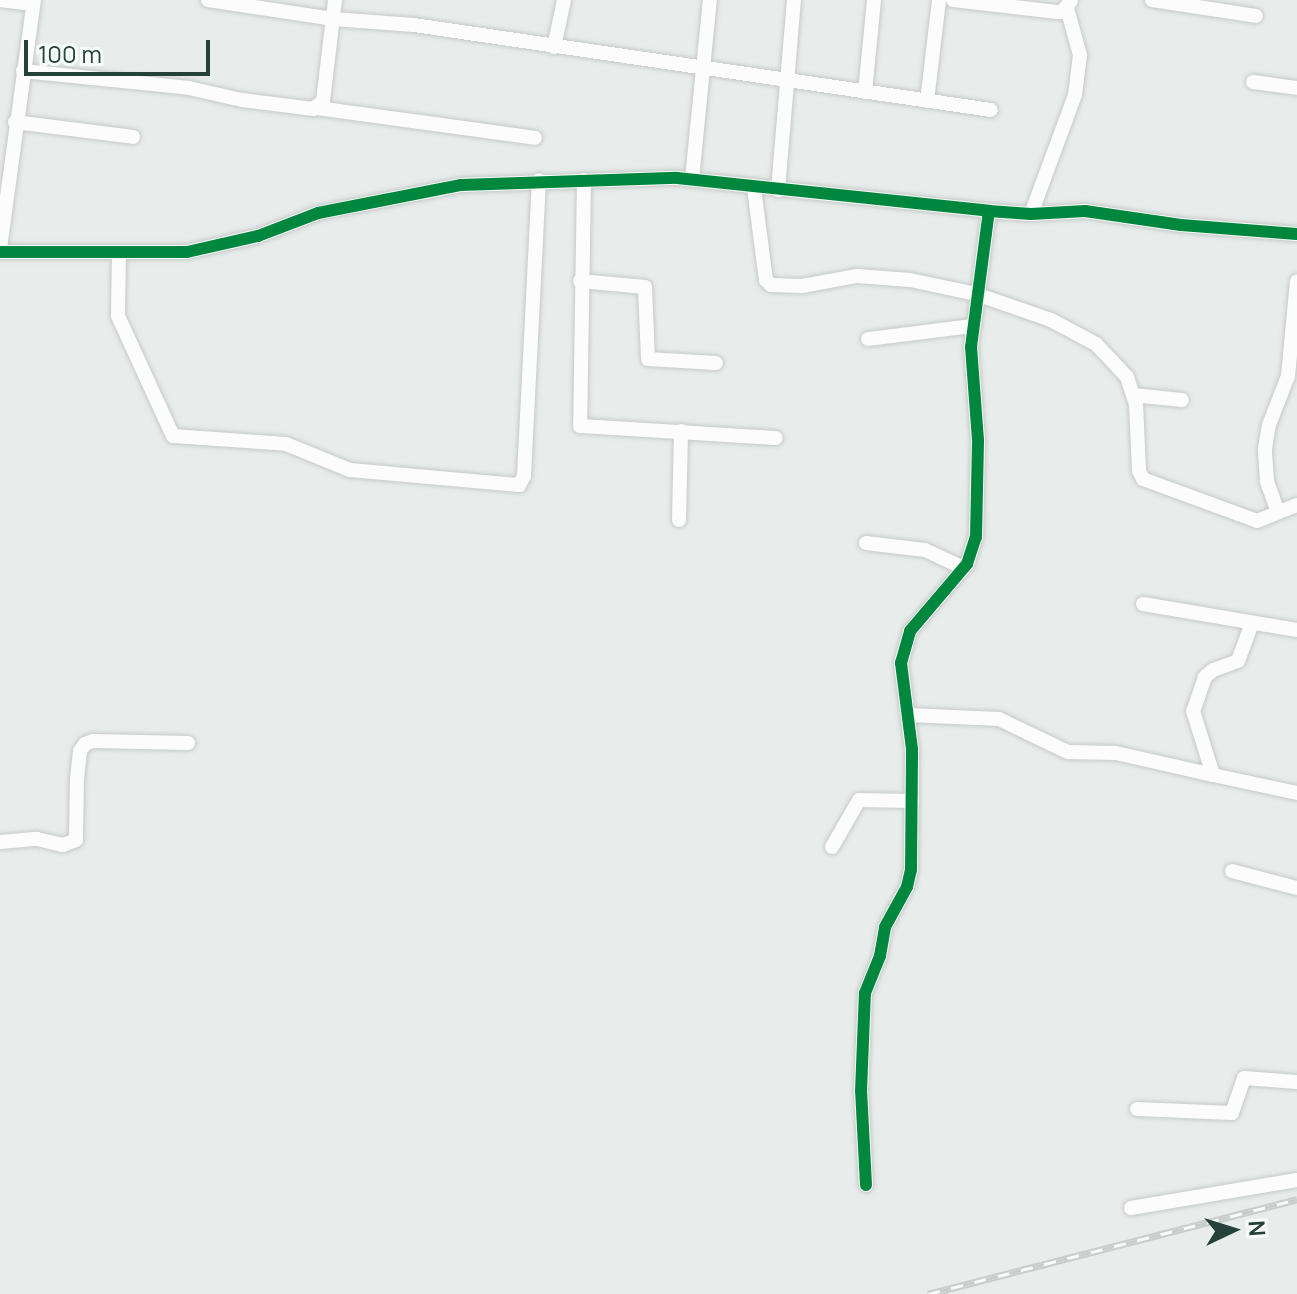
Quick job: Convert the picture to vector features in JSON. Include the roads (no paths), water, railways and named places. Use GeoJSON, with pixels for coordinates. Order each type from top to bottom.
{"type":"FeatureCollection","features":[{"type":"Feature","properties":{"kind":"street"},"geometry":{"type":"LineString","coordinates":[[0,0],[34,2],[15,122],[0,250],[169,253],[212,248],[258,236],[318,213],[461,185],[539,180],[692,179],[989,211],[1031,214],[1085,211],[1181,225],[1297,234]]}},
{"type":"Feature","properties":{"kind":"street"},"geometry":{"type":"LineString","coordinates":[[208,0],[333,19],[414,25],[991,110]]}},
{"type":"Feature","properties":{"kind":"street"},"geometry":{"type":"LineString","coordinates":[[317,108],[323,101],[335,0]]}},
{"type":"Feature","properties":{"kind":"street"},"geometry":{"type":"LineString","coordinates":[[554,47],[564,0]]}},
{"type":"Feature","properties":{"kind":"street"},"geometry":{"type":"LineString","coordinates":[[692,179],[710,0]]}},
{"type":"Feature","properties":{"kind":"street"},"geometry":{"type":"LineString","coordinates":[[778,190],[794,0]]}},
{"type":"Feature","properties":{"kind":"street"},"geometry":{"type":"LineString","coordinates":[[865,92],[874,0]]}},
{"type":"Feature","properties":{"kind":"street"},"geometry":{"type":"LineString","coordinates":[[927,101],[939,0]]}},
{"type":"Feature","properties":{"kind":"street"},"geometry":{"type":"LineString","coordinates":[[953,0],[1002,3],[1057,12],[1069,4],[1080,55],[1075,95],[1031,214]]}},
{"type":"Feature","properties":{"kind":"street"},"geometry":{"type":"LineString","coordinates":[[1152,0],[1256,16]]}},
{"type":"Feature","properties":{"kind":"street"},"geometry":{"type":"LineString","coordinates":[[23,71],[189,88],[242,100],[535,138]]}},
{"type":"Feature","properties":{"kind":"street"},"geometry":{"type":"LineString","coordinates":[[1253,82],[1297,88]]}},
{"type":"Feature","properties":{"kind":"street"},"geometry":{"type":"LineString","coordinates":[[15,122],[133,137]]}},
{"type":"Feature","properties":{"kind":"street"},"geometry":{"type":"LineString","coordinates":[[119,252],[118,316],[173,436],[286,444],[350,470],[519,485],[524,476],[539,180]]}},
{"type":"Feature","properties":{"kind":"street"},"geometry":{"type":"LineString","coordinates":[[584,180],[580,426],[776,438]]}},
{"type":"Feature","properties":{"kind":"street"},"geometry":{"type":"LineString","coordinates":[[754,188],[766,280],[771,285],[802,286],[875,276],[976,294],[1087,337],[1123,369],[1133,395],[1143,479],[1257,521],[1297,505]]}},
{"type":"Feature","properties":{"kind":"street"},"geometry":{"type":"LineString","coordinates":[[866,1185],[861,1091],[865,993],[880,956],[885,927],[910,879],[912,801],[908,715],[902,672],[903,647],[924,611],[964,568],[973,552],[977,518],[978,440],[973,326],[989,211]]}},
{"type":"Feature","properties":{"kind":"street"},"geometry":{"type":"LineString","coordinates":[[580,281],[645,287],[648,359],[716,363]]}},
{"type":"Feature","properties":{"kind":"street"},"geometry":{"type":"LineString","coordinates":[[1278,512],[1267,481],[1265,449],[1269,425],[1288,376],[1297,281]]}},
{"type":"Feature","properties":{"kind":"street"},"geometry":{"type":"LineString","coordinates":[[868,339],[973,326]]}},
{"type":"Feature","properties":{"kind":"street"},"geometry":{"type":"LineString","coordinates":[[1133,395],[1182,400]]}},
{"type":"Feature","properties":{"kind":"street"},"geometry":{"type":"LineString","coordinates":[[679,520],[681,431]]}},
{"type":"Feature","properties":{"kind":"street"},"geometry":{"type":"LineString","coordinates":[[866,543],[938,554],[964,568]]}},
{"type":"Feature","properties":{"kind":"street"},"geometry":{"type":"LineString","coordinates":[[1143,604],[1297,630]]}},
{"type":"Feature","properties":{"kind":"street"},"geometry":{"type":"LineString","coordinates":[[1213,775],[1193,705],[1209,672],[1238,661],[1252,623]]}},
{"type":"Feature","properties":{"kind":"street"},"geometry":{"type":"LineString","coordinates":[[908,715],[999,719],[1068,752],[1116,753],[1297,793]]}},
{"type":"Feature","properties":{"kind":"street"},"geometry":{"type":"LineString","coordinates":[[0,842],[37,839],[63,845],[76,840],[77,779],[80,751],[85,744],[93,741],[188,743]]}},
{"type":"Feature","properties":{"kind":"street"},"geometry":{"type":"LineString","coordinates":[[832,847],[859,800],[912,801]]}},
{"type":"Feature","properties":{"kind":"street"},"geometry":{"type":"LineString","coordinates":[[1232,871],[1297,888]]}},
{"type":"Feature","properties":{"kind":"street"},"geometry":{"type":"LineString","coordinates":[[1137,1109],[1232,1113],[1244,1078],[1297,1082]]}},
{"type":"Feature","properties":{"kind":"street"},"geometry":{"type":"LineString","coordinates":[[1131,1208],[1297,1180]]}},
{"type":"Feature","properties":{"kind":"railway"},"geometry":{"type":"LineString","coordinates":[[928,1294],[1297,1199]]}}]}
